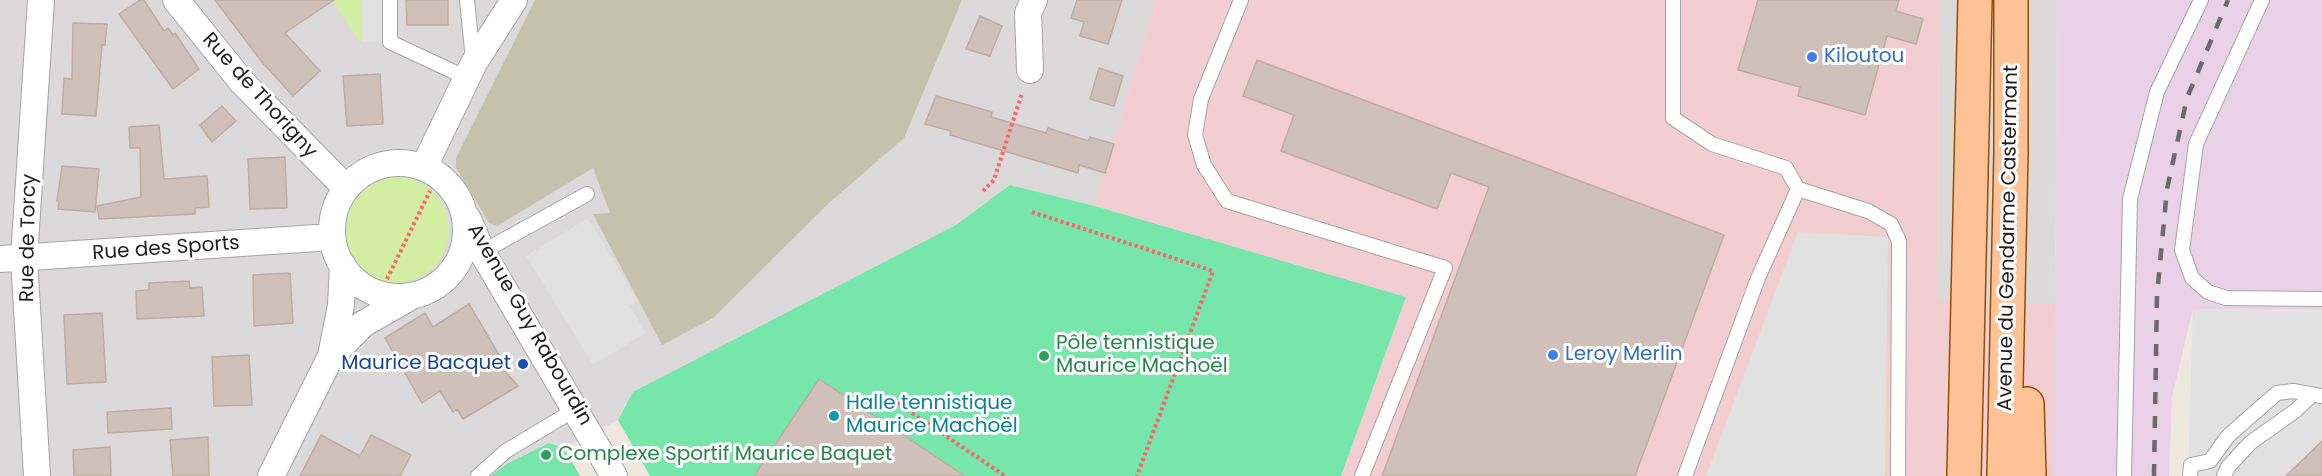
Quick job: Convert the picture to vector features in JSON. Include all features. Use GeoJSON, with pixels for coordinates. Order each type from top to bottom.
{"type":"FeatureCollection","features":[{"type":"Feature","properties":{"kind":"main road"},"geometry":{"type":"LineString","coordinates":[[1964,476],[1975,0]]}},
{"type":"Feature","properties":{"kind":"main road","name":"Avenue du Gendarme Castermant"},"geometry":{"type":"LineString","coordinates":[[1980,0],[1987,476]]}},
{"type":"Feature","properties":{"kind":"main road","name":"Avenue du Gendarme Castermant"},"geometry":{"type":"LineString","coordinates":[[2004,476],[2011,168],[2012,0]]}},
{"type":"Feature","properties":{"kind":"main road"},"geometry":{"type":"LineString","coordinates":[[2029,476],[2027,409],[2011,168],[2030,0]]}},
{"type":"Feature","properties":{"kind":"street","name":"Rue de Torcy"},"geometry":{"type":"LineString","coordinates":[[37,476],[12,259],[41,0]]}},
{"type":"Feature","properties":{"kind":"street","name":"Rue de Thorigny"},"geometry":{"type":"LineString","coordinates":[[176,0],[242,82],[346,188]]}},
{"type":"Feature","properties":{"kind":"street"},"geometry":{"type":"LineString","coordinates":[[404,297],[366,288],[352,279],[343,266],[332,237],[332,220],[337,203],[346,188],[362,173],[382,164],[403,162],[434,173],[470,70],[514,0]]}},
{"type":"Feature","properties":{"kind":"street"},"geometry":{"type":"LineString","coordinates":[[1030,70],[1028,13],[1034,0]]}},
{"type":"Feature","properties":{"kind":"street","name":"Avenue Guy Rabourdin"},"geometry":{"type":"LineString","coordinates":[[434,173],[462,206],[482,252],[614,476]]}},
{"type":"Feature","properties":{"kind":"street"},"geometry":{"type":"LineString","coordinates":[[439,284],[454,268],[464,248],[466,227],[462,206]]}},
{"type":"Feature","properties":{"kind":"street","name":"Rue des Sports"},"geometry":{"type":"LineString","coordinates":[[12,259],[332,237]]}},
{"type":"Feature","properties":{"kind":"street"},"geometry":{"type":"LineString","coordinates":[[331,356],[363,324],[404,297],[439,284],[482,252]]}},
{"type":"Feature","properties":{"kind":"street"},"geometry":{"type":"LineString","coordinates":[[271,476],[331,356],[340,305],[343,266]]}},
{"type":"Feature","properties":{"kind":"lane"},"geometry":{"type":"LineString","coordinates":[[390,0],[390,42],[470,70],[467,0]]}},
{"type":"Feature","properties":{"kind":"lane"},"geometry":{"type":"LineString","coordinates":[[1241,0],[1202,99],[1195,135],[1204,165],[1227,201],[1445,268],[1362,476]]}},
{"type":"Feature","properties":{"kind":"lane"},"geometry":{"type":"LineString","coordinates":[[1673,0],[1673,118],[1712,144],[1786,168],[1798,189],[1868,211],[1891,224],[1899,241],[1898,476]]}},
{"type":"Feature","properties":{"kind":"lane"},"geometry":{"type":"LineString","coordinates":[[2124,476],[2130,199],[2157,92],[2201,0]]}},
{"type":"Feature","properties":{"kind":"lane"},"geometry":{"type":"LineString","coordinates":[[2262,0],[2196,144],[2182,250],[2192,278],[2208,292],[2226,298],[2322,299]]}},
{"type":"Feature","properties":{"kind":"lane"},"geometry":{"type":"LineString","coordinates":[[1685,476],[1758,278],[1798,189]]}},
{"type":"Feature","properties":{"kind":"lane"},"geometry":{"type":"LineString","coordinates":[[482,252],[587,194]]}},
{"type":"Feature","properties":{"kind":"lane"},"geometry":{"type":"LineString","coordinates":[[2190,470],[2210,461],[2228,436],[2277,393],[2293,391],[2316,396]]}},
{"type":"Feature","properties":{"kind":"lane"},"geometry":{"type":"LineString","coordinates":[[2224,476],[2228,467],[2250,443],[2316,396]]}},
{"type":"Feature","properties":{"kind":"lane"},"geometry":{"type":"LineString","coordinates":[[478,476],[506,451],[576,409]]}},
{"type":"Feature","properties":{"kind":"path"},"geometry":{"type":"LineString","coordinates":[[983,191],[994,180],[1030,70]]}},
{"type":"Feature","properties":{"kind":"path"},"geometry":{"type":"LineString","coordinates":[[404,297],[386,282],[431,190],[434,173]]}},
{"type":"Feature","properties":{"kind":"path"},"geometry":{"type":"LineString","coordinates":[[1032,212],[1213,271],[1137,476]]}},
{"type":"Feature","properties":{"kind":"path"},"geometry":{"type":"LineString","coordinates":[[897,403],[1005,476]]}},
{"type":"Feature","properties":{"kind":"shaded area"},"geometry":{"type":"Polygon","coordinates":[[[0,0],[1155,0],[1095,206],[1010,185],[956,225],[625,404],[618,420],[564,448],[549,443],[508,463],[491,476],[0,476],[0,0]]]}},
{"type":"Feature","properties":{"kind":"shaded area"},"geometry":{"type":"Polygon","coordinates":[[[362,0],[390,0],[390,42],[362,42],[362,0]]]}},
{"type":"Feature","properties":{"kind":"shaded area"},"geometry":{"type":"Polygon","coordinates":[[[535,0],[962,0],[904,138],[830,202],[713,318],[662,345],[593,214],[610,213],[593,168],[497,226],[489,223],[456,168],[456,158],[535,0]]]}},
{"type":"Feature","properties":{"kind":"shaded area"},"geometry":{"type":"Polygon","coordinates":[[[1155,0],[1939,0],[1938,301],[2055,304],[2054,476],[1341,476],[1406,297],[1095,206],[1155,0]]]}},
{"type":"Feature","properties":{"kind":"shaded area"},"geometry":{"type":"Polygon","coordinates":[[[1939,0],[2057,0],[2055,304],[1938,302],[1939,0]]]}},
{"type":"Feature","properties":{"kind":"shaded area"},"geometry":{"type":"Polygon","coordinates":[[[2057,0],[2322,0],[2322,310],[2193,309],[2172,397],[2169,476],[2054,476],[2057,0]]]}},
{"type":"Feature","properties":{"kind":"shaded area"},"geometry":{"type":"Polygon","coordinates":[[[588,218],[638,301],[630,306],[646,333],[593,365],[526,256],[588,218]]]}},
{"type":"Feature","properties":{"kind":"shaded area"},"geometry":{"type":"Polygon","coordinates":[[[1798,232],[1888,237],[1885,476],[1706,476],[1798,232]]]}},
{"type":"Feature","properties":{"kind":"shaded area"},"geometry":{"type":"Polygon","coordinates":[[[2193,309],[2322,312],[2322,441],[2286,476],[2188,476],[2193,309]]]}},
{"type":"Feature","properties":{"kind":"green space"},"geometry":{"type":"Polygon","coordinates":[[[362,0],[361,43],[332,1],[362,0]]]}},
{"type":"Feature","properties":{"kind":"green space"},"geometry":{"type":"Polygon","coordinates":[[[396,177],[416,181],[433,193],[445,210],[449,230],[445,250],[433,267],[416,279],[396,283],[376,279],[359,267],[347,250],[343,230],[347,210],[359,193],[376,181],[396,177]]]}},
{"type":"Feature","properties":{"kind":"green space","name":"Pôle tennistique Maurice Machoël"},"geometry":{"type":"Polygon","coordinates":[[[1010,185],[1095,206],[1406,297],[1341,476],[650,476],[618,420],[633,392],[956,225],[1010,185]]]}},
{"type":"Feature","properties":{"kind":"green space","name":"Complexe Sportif Maurice Baquet"},"geometry":{"type":"Polygon","coordinates":[[[549,443],[564,448],[580,476],[491,476],[508,463],[549,443]]]}},
{"type":"Feature","properties":{"kind":"building"},"geometry":{"type":"Polygon","coordinates":[[[140,0],[144,0],[164,31],[168,28],[173,35],[175,33],[199,69],[173,89],[119,14],[140,0]]]}},
{"type":"Feature","properties":{"kind":"building"},"geometry":{"type":"Polygon","coordinates":[[[215,0],[334,0],[285,33],[320,71],[293,96],[262,62],[215,0]]]}},
{"type":"Feature","properties":{"kind":"building"},"geometry":{"type":"Polygon","coordinates":[[[406,0],[448,0],[448,25],[407,25],[406,0]]]}},
{"type":"Feature","properties":{"kind":"building"},"geometry":{"type":"Polygon","coordinates":[[[1077,0],[1122,0],[1108,44],[1080,36],[1084,22],[1071,18],[1077,0]]]}},
{"type":"Feature","properties":{"kind":"building","name":"Kiloutou"},"geometry":{"type":"Polygon","coordinates":[[[1758,0],[1899,0],[1896,11],[1923,19],[1916,44],[1887,36],[1865,115],[1798,96],[1800,87],[1738,70],[1758,0]]]}},
{"type":"Feature","properties":{"kind":"building"},"geometry":{"type":"Polygon","coordinates":[[[980,16],[1002,26],[990,56],[966,49],[980,16]]]}},
{"type":"Feature","properties":{"kind":"building"},"geometry":{"type":"Polygon","coordinates":[[[73,23],[107,24],[105,45],[102,45],[96,116],[62,114],[64,78],[72,79],[73,23]]]}},
{"type":"Feature","properties":{"kind":"building","name":"Leroy Merlin"},"geometry":{"type":"Polygon","coordinates":[[[1257,60],[1724,235],[1635,476],[1382,476],[1489,187],[1451,173],[1437,209],[1281,151],[1294,115],[1243,96],[1257,60]]]}},
{"type":"Feature","properties":{"kind":"building"},"geometry":{"type":"Polygon","coordinates":[[[1099,68],[1123,76],[1114,106],[1090,99],[1099,68]]]}},
{"type":"Feature","properties":{"kind":"building"},"geometry":{"type":"Polygon","coordinates":[[[380,74],[383,124],[347,126],[343,76],[380,74]]]}},
{"type":"Feature","properties":{"kind":"building"},"geometry":{"type":"Polygon","coordinates":[[[936,96],[992,112],[991,117],[1046,133],[1048,128],[1088,141],[1090,137],[1114,144],[1105,173],[1079,165],[1078,173],[950,135],[951,131],[925,124],[936,96]]]}},
{"type":"Feature","properties":{"kind":"building"},"geometry":{"type":"Polygon","coordinates":[[[222,106],[236,121],[212,142],[200,125],[222,106]]]}},
{"type":"Feature","properties":{"kind":"building"},"geometry":{"type":"Polygon","coordinates":[[[159,125],[164,179],[207,176],[209,207],[195,208],[195,214],[99,219],[97,206],[141,197],[140,148],[130,148],[129,127],[159,125]]]}},
{"type":"Feature","properties":{"kind":"building"},"geometry":{"type":"Polygon","coordinates":[[[285,157],[287,208],[250,209],[248,159],[285,157]]]}},
{"type":"Feature","properties":{"kind":"building"},"geometry":{"type":"Polygon","coordinates":[[[62,166],[99,169],[95,212],[58,209],[62,166]]]}},
{"type":"Feature","properties":{"kind":"building"},"geometry":{"type":"Polygon","coordinates":[[[290,273],[293,323],[254,326],[253,275],[290,273]]]}},
{"type":"Feature","properties":{"kind":"building"},"geometry":{"type":"Polygon","coordinates":[[[189,281],[190,288],[202,287],[204,316],[137,319],[136,291],[149,290],[149,283],[189,281]]]}},
{"type":"Feature","properties":{"kind":"building"},"geometry":{"type":"Polygon","coordinates":[[[469,304],[505,365],[502,368],[518,386],[463,419],[457,409],[453,412],[440,391],[422,403],[385,338],[425,313],[433,327],[469,304]]]}},
{"type":"Feature","properties":{"kind":"building"},"geometry":{"type":"Polygon","coordinates":[[[102,313],[106,382],[67,384],[64,315],[102,313]]]}},
{"type":"Feature","properties":{"kind":"building"},"geometry":{"type":"Polygon","coordinates":[[[249,355],[252,405],[214,406],[212,357],[249,355]]]}},
{"type":"Feature","properties":{"kind":"building","name":"Halle tennistique Maurice Machoël"},"geometry":{"type":"Polygon","coordinates":[[[819,379],[965,476],[754,476],[819,379]]]}},
{"type":"Feature","properties":{"kind":"building"},"geometry":{"type":"Polygon","coordinates":[[[171,408],[172,429],[108,433],[107,412],[171,408]]]}},
{"type":"Feature","properties":{"kind":"building"},"geometry":{"type":"Polygon","coordinates":[[[321,435],[360,456],[371,435],[411,455],[400,476],[300,476],[321,435]]]}},
{"type":"Feature","properties":{"kind":"building"},"geometry":{"type":"Polygon","coordinates":[[[208,437],[209,476],[173,476],[170,440],[208,437]]]}},
{"type":"Feature","properties":{"kind":"building"},"geometry":{"type":"Polygon","coordinates":[[[2322,441],[2322,476],[2286,476],[2322,441]]]}},
{"type":"Feature","properties":{"kind":"building"},"geometry":{"type":"Polygon","coordinates":[[[110,447],[111,476],[74,476],[73,450],[110,447]]]}},
{"type":"Feature","properties":{"kind":"railway"},"geometry":{"type":"LineString","coordinates":[[2154,476],[2157,295],[2167,189],[2187,98],[2228,0]]}},
{"type":"Feature","properties":{"kind":"place","name":"Kiloutou"},"geometry":{"type":"Point","coordinates":[1812,57]}},
{"type":"Feature","properties":{"kind":"place","name":"Leroy Merlin"},"geometry":{"type":"Point","coordinates":[1553,355]}},
{"type":"Feature","properties":{"kind":"place","name":"Pôle tennistique Maurice Machoël"},"geometry":{"type":"Point","coordinates":[1044,356]}},
{"type":"Feature","properties":{"kind":"place","name":"Maurice Bacquet"},"geometry":{"type":"Point","coordinates":[523,364]}},
{"type":"Feature","properties":{"kind":"place","name":"Halle tennistique Maurice Machoël"},"geometry":{"type":"Point","coordinates":[834,416]}},
{"type":"Feature","properties":{"kind":"place","name":"Complexe Sportif Maurice Baquet"},"geometry":{"type":"Point","coordinates":[546,455]}}]}
